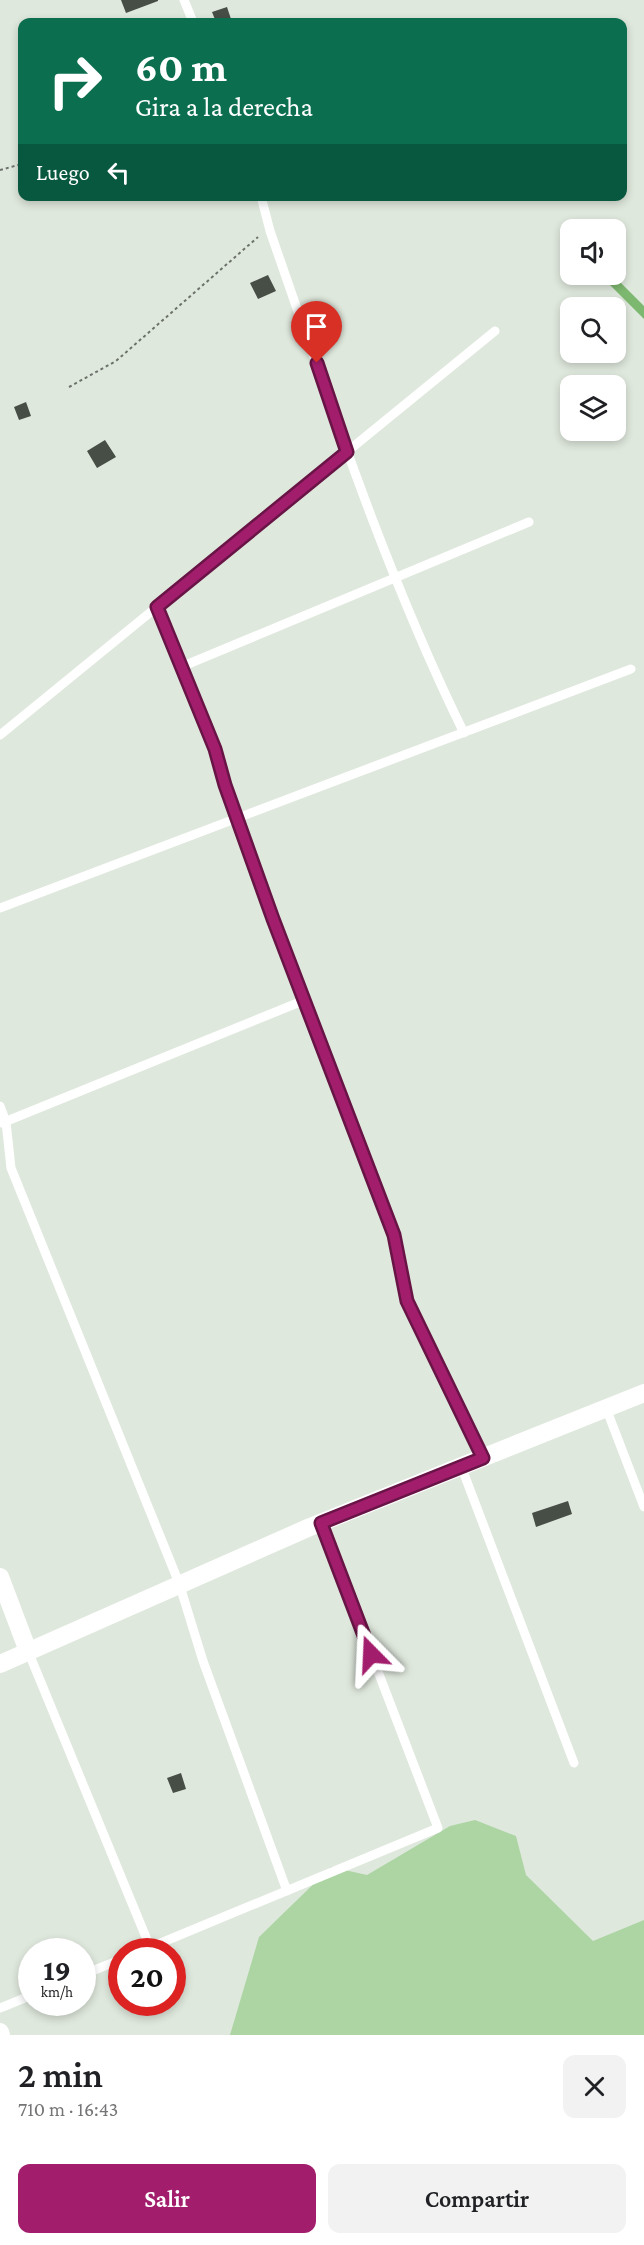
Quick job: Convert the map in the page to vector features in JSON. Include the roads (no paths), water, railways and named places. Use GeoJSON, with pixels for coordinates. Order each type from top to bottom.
{"type":"FeatureCollection","features":[{"type":"Feature","properties":{"kind":"street"},"geometry":{"type":"LineString","coordinates":[[0,1664],[179,1583],[321,1523],[644,1393]]}},
{"type":"Feature","properties":{"kind":"street"},"geometry":{"type":"LineString","coordinates":[[0,1577],[28,1651]]}},
{"type":"Feature","properties":{"kind":"lane"},"geometry":{"type":"LineString","coordinates":[[184,0],[191,18]]}},
{"type":"Feature","properties":{"kind":"lane"},"geometry":{"type":"LineString","coordinates":[[262,201],[270,231],[347,452],[423,648],[464,733]]}},
{"type":"Feature","properties":{"kind":"lane"},"geometry":{"type":"LineString","coordinates":[[0,735],[495,331]]}},
{"type":"Feature","properties":{"kind":"lane"},"geometry":{"type":"LineString","coordinates":[[181,667],[528,522]]}},
{"type":"Feature","properties":{"kind":"lane"},"geometry":{"type":"LineString","coordinates":[[157,607],[215,749],[237,819],[394,1235],[407,1301],[483,1458]]}},
{"type":"Feature","properties":{"kind":"lane"},"geometry":{"type":"LineString","coordinates":[[0,908],[631,669]]}},
{"type":"Feature","properties":{"kind":"lane"},"geometry":{"type":"LineString","coordinates":[[3,1123],[305,1000]]}},
{"type":"Feature","properties":{"kind":"lane"},"geometry":{"type":"LineString","coordinates":[[0,1106],[11,1168],[179,1583],[203,1661],[287,1891]]}},
{"type":"Feature","properties":{"kind":"lane"},"geometry":{"type":"LineString","coordinates":[[606,1408],[644,1507]]}},
{"type":"Feature","properties":{"kind":"lane"},"geometry":{"type":"LineString","coordinates":[[461,1466],[574,1763]]}},
{"type":"Feature","properties":{"kind":"lane"},"geometry":{"type":"LineString","coordinates":[[172,1938],[438,1828],[321,1523]]}},
{"type":"Feature","properties":{"kind":"lane"},"geometry":{"type":"LineString","coordinates":[[28,1651],[146,1938]]}},
{"type":"Feature","properties":{"kind":"lane"},"geometry":{"type":"LineString","coordinates":[[0,2008],[18,2001]]}}]}
